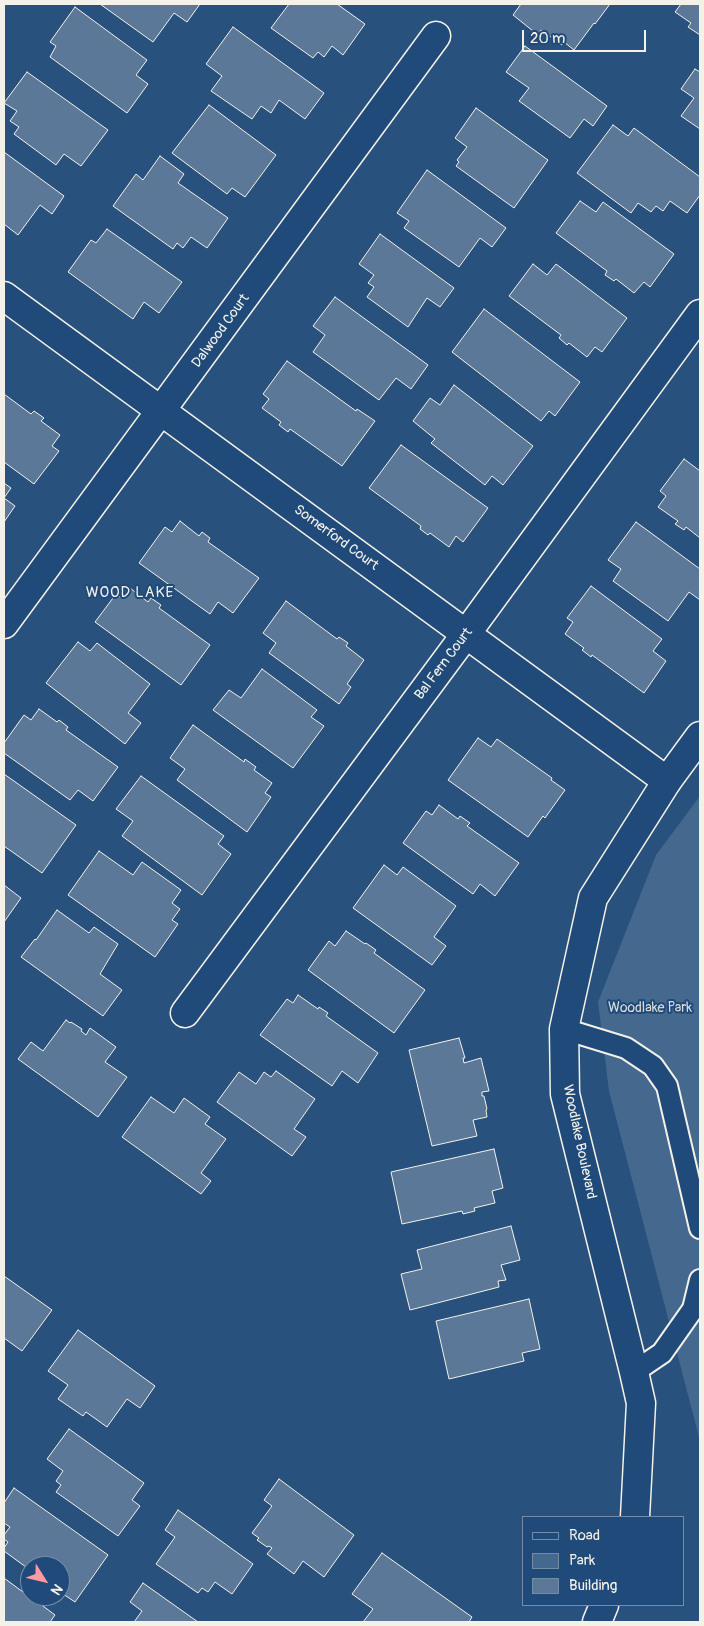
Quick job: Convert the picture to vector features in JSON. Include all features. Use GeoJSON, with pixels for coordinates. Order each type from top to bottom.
{"type":"FeatureCollection","features":[{"type":"Feature","properties":{"kind":"street","name":"Dalwood Court"},"geometry":{"type":"LineString","coordinates":[[4,624],[436,36]]}},
{"type":"Feature","properties":{"kind":"street","name":"Somerford Court"},"geometry":{"type":"LineString","coordinates":[[4,296],[667,781]]}},
{"type":"Feature","properties":{"kind":"street","name":"Bal Fern Court"},"geometry":{"type":"LineString","coordinates":[[185,1012],[466,634],[700,314]]}},
{"type":"Feature","properties":{"kind":"street","name":"Woodlake Boulevard"},"geometry":{"type":"LineString","coordinates":[[635,1516],[641,1403],[565,1094],[564,1029],[593,898],[667,781],[700,736]]}},
{"type":"Feature","properties":{"kind":"street"},"geometry":{"type":"LineString","coordinates":[[597,1622],[604,1606]]}},
{"type":"Feature","properties":{"kind":"lane"},"geometry":{"type":"LineString","coordinates":[[564,1029],[626,1048],[653,1066],[667,1086],[700,1228]]}},
{"type":"Feature","properties":{"kind":"lane"},"geometry":{"type":"LineString","coordinates":[[634,1372],[662,1353],[694,1309],[700,1280]]}},
{"type":"Feature","properties":{"kind":"green space","name":"Woodlake Park"},"geometry":{"type":"Polygon","coordinates":[[[700,796],[700,1441],[609,1091],[598,1002],[656,855],[700,796]]]}},
{"type":"Feature","properties":{"kind":"building"},"geometry":{"type":"Polygon","coordinates":[[[100,4],[200,4],[187,22],[174,13],[153,42],[100,4]]]}},
{"type":"Feature","properties":{"kind":"building"},"geometry":{"type":"Polygon","coordinates":[[[289,4],[337,4],[365,24],[343,55],[332,46],[324,57],[318,52],[313,58],[271,28],[289,4]]]}},
{"type":"Feature","properties":{"kind":"building"},"geometry":{"type":"Polygon","coordinates":[[[521,4],[610,4],[574,50],[564,42],[562,45],[541,30],[538,35],[513,15],[521,4]]]}},
{"type":"Feature","properties":{"kind":"building"},"geometry":{"type":"Polygon","coordinates":[[[681,4],[700,4],[700,35],[688,27],[691,23],[675,12],[681,4]]]}},
{"type":"Feature","properties":{"kind":"building"},"geometry":{"type":"Polygon","coordinates":[[[75,7],[147,60],[136,75],[148,84],[127,113],[50,57],[56,46],[50,42],[75,7]]]}},
{"type":"Feature","properties":{"kind":"building"},"geometry":{"type":"Polygon","coordinates":[[[233,27],[324,93],[305,119],[279,100],[271,113],[261,106],[252,119],[211,91],[222,76],[206,64],[233,27]]]}},
{"type":"Feature","properties":{"kind":"building"},"geometry":{"type":"Polygon","coordinates":[[[525,46],[607,106],[593,126],[584,119],[570,138],[519,101],[529,88],[506,72],[525,46]]]}},
{"type":"Feature","properties":{"kind":"building"},"geometry":{"type":"Polygon","coordinates":[[[695,69],[700,72],[700,129],[681,116],[694,98],[681,89],[695,69]]]}},
{"type":"Feature","properties":{"kind":"building"},"geometry":{"type":"Polygon","coordinates":[[[27,72],[108,130],[81,166],[64,154],[56,165],[14,134],[19,127],[10,121],[17,111],[4,103],[27,72]]]}},
{"type":"Feature","properties":{"kind":"building"},"geometry":{"type":"Polygon","coordinates":[[[209,105],[276,155],[245,197],[232,188],[227,194],[172,153],[209,105]]]}},
{"type":"Feature","properties":{"kind":"building"},"geometry":{"type":"Polygon","coordinates":[[[476,108],[548,160],[514,208],[456,166],[459,162],[457,160],[467,147],[455,138],[476,108]]]}},
{"type":"Feature","properties":{"kind":"building"},"geometry":{"type":"Polygon","coordinates":[[[613,125],[628,136],[634,128],[700,177],[700,195],[687,213],[670,201],[663,211],[656,206],[651,212],[638,203],[631,213],[577,173],[613,125]]]}},
{"type":"Feature","properties":{"kind":"building"},"geometry":{"type":"Polygon","coordinates":[[[4,152],[64,196],[52,214],[40,205],[18,235],[4,224],[4,152]]]}},
{"type":"Feature","properties":{"kind":"building"},"geometry":{"type":"Polygon","coordinates":[[[160,156],[184,174],[178,183],[228,218],[207,248],[191,237],[183,248],[177,243],[173,249],[113,206],[136,174],[143,180],[160,156]]]}},
{"type":"Feature","properties":{"kind":"building"},"geometry":{"type":"Polygon","coordinates":[[[427,170],[506,228],[492,247],[480,238],[459,267],[404,228],[409,221],[397,213],[427,170]]]}},
{"type":"Feature","properties":{"kind":"building"},"geometry":{"type":"Polygon","coordinates":[[[580,201],[596,212],[603,202],[674,254],[650,287],[644,282],[634,293],[616,279],[614,281],[605,275],[607,271],[556,233],[580,201]]]}},
{"type":"Feature","properties":{"kind":"building"},"geometry":{"type":"Polygon","coordinates":[[[107,229],[182,282],[159,313],[144,302],[133,319],[68,272],[91,240],[96,243],[107,229]]]}},
{"type":"Feature","properties":{"kind":"building"},"geometry":{"type":"Polygon","coordinates":[[[380,234],[454,288],[440,307],[427,298],[408,327],[367,297],[374,287],[368,283],[374,275],[359,264],[380,234]]]}},
{"type":"Feature","properties":{"kind":"building"},"geometry":{"type":"Polygon","coordinates":[[[533,264],[547,275],[556,264],[627,318],[602,352],[595,347],[587,357],[569,343],[567,345],[559,338],[561,335],[509,296],[533,264]]]}},
{"type":"Feature","properties":{"kind":"building"},"geometry":{"type":"Polygon","coordinates":[[[335,297],[428,365],[411,389],[396,378],[379,400],[313,352],[325,335],[313,326],[335,297]]]}},
{"type":"Feature","properties":{"kind":"building"},"geometry":{"type":"Polygon","coordinates":[[[484,309],[580,382],[555,416],[549,411],[541,421],[452,352],[484,309]]]}},
{"type":"Feature","properties":{"kind":"building"},"geometry":{"type":"Polygon","coordinates":[[[287,361],[356,411],[357,409],[375,421],[342,466],[290,429],[288,432],[279,425],[281,422],[262,408],[269,399],[263,394],[287,361]]]}},
{"type":"Feature","properties":{"kind":"building"},"geometry":{"type":"Polygon","coordinates":[[[454,385],[533,446],[503,485],[492,476],[485,485],[431,443],[435,439],[413,421],[430,398],[440,405],[454,385]]]}},
{"type":"Feature","properties":{"kind":"building"},"geometry":{"type":"Polygon","coordinates":[[[4,394],[31,414],[34,411],[44,418],[41,421],[60,435],[52,446],[59,451],[34,484],[4,462],[4,394]]]}},
{"type":"Feature","properties":{"kind":"building"},"geometry":{"type":"Polygon","coordinates":[[[401,445],[488,508],[463,542],[456,536],[449,547],[430,533],[428,535],[420,529],[421,526],[369,488],[401,445]]]}},
{"type":"Feature","properties":{"kind":"building"},"geometry":{"type":"Polygon","coordinates":[[[684,459],[700,471],[700,538],[686,527],[684,530],[675,524],[678,521],[658,507],[666,496],[660,491],[684,459]]]}},
{"type":"Feature","properties":{"kind":"building"},"geometry":{"type":"Polygon","coordinates":[[[4,483],[11,488],[4,498],[4,483]]]}},
{"type":"Feature","properties":{"kind":"building"},"geometry":{"type":"Polygon","coordinates":[[[4,498],[15,506],[4,522],[4,498]]]}},
{"type":"Feature","properties":{"kind":"building"},"geometry":{"type":"Polygon","coordinates":[[[180,521],[199,536],[202,532],[210,538],[208,542],[259,578],[233,613],[218,602],[210,614],[139,563],[165,527],[172,532],[180,521]]]}},
{"type":"Feature","properties":{"kind":"building"},"geometry":{"type":"Polygon","coordinates":[[[636,522],[700,569],[700,600],[689,592],[668,621],[613,581],[621,569],[608,560],[636,522]]]}},
{"type":"Feature","properties":{"kind":"building"},"geometry":{"type":"Polygon","coordinates":[[[591,586],[662,639],[653,651],[666,661],[644,693],[592,655],[591,657],[582,650],[584,648],[565,634],[573,622],[567,618],[591,586]]]}},
{"type":"Feature","properties":{"kind":"building"},"geometry":{"type":"Polygon","coordinates":[[[130,588],[148,602],[151,598],[161,605],[159,608],[210,645],[181,685],[95,622],[116,594],[122,598],[130,588]]]}},
{"type":"Feature","properties":{"kind":"building"},"geometry":{"type":"Polygon","coordinates":[[[286,601],[337,639],[339,637],[348,643],[346,646],[364,660],[347,684],[351,687],[339,704],[269,653],[276,643],[263,633],[286,601]]]}},
{"type":"Feature","properties":{"kind":"building"},"geometry":{"type":"Polygon","coordinates":[[[78,642],[90,651],[97,643],[150,684],[128,713],[141,723],[125,744],[46,683],[78,642]]]}},
{"type":"Feature","properties":{"kind":"building"},"geometry":{"type":"Polygon","coordinates":[[[262,669],[317,710],[311,717],[324,726],[293,768],[213,710],[229,690],[241,698],[262,669]]]}},
{"type":"Feature","properties":{"kind":"building"},"geometry":{"type":"Polygon","coordinates":[[[39,709],[57,722],[59,720],[68,727],[66,730],[118,767],[93,801],[78,790],[70,800],[4,753],[4,743],[24,715],[31,720],[39,709]]]}},
{"type":"Feature","properties":{"kind":"building"},"geometry":{"type":"Polygon","coordinates":[[[193,725],[244,762],[245,759],[256,767],[254,770],[272,783],[265,793],[271,797],[247,832],[177,780],[185,769],[170,758],[193,725]]]}},
{"type":"Feature","properties":{"kind":"building"},"geometry":{"type":"Polygon","coordinates":[[[478,738],[491,747],[497,739],[552,778],[551,780],[565,790],[545,818],[543,816],[528,837],[448,780],[478,738]]]}},
{"type":"Feature","properties":{"kind":"building"},"geometry":{"type":"Polygon","coordinates":[[[4,774],[76,825],[42,873],[4,846],[4,774]]]}},
{"type":"Feature","properties":{"kind":"building"},"geometry":{"type":"Polygon","coordinates":[[[141,776],[224,836],[218,844],[231,854],[202,895],[122,836],[133,821],[116,809],[141,776]]]}},
{"type":"Feature","properties":{"kind":"building"},"geometry":{"type":"Polygon","coordinates":[[[439,805],[458,819],[460,816],[470,823],[467,826],[519,863],[495,896],[480,884],[473,894],[403,843],[426,811],[432,815],[439,805]]]}},
{"type":"Feature","properties":{"kind":"building"},"geometry":{"type":"Polygon","coordinates":[[[99,851],[133,875],[142,862],[181,890],[172,903],[180,909],[172,920],[178,924],[155,957],[68,895],[99,851]]]}},
{"type":"Feature","properties":{"kind":"building"},"geometry":{"type":"Polygon","coordinates":[[[384,865],[397,875],[403,867],[456,906],[434,937],[446,946],[432,965],[353,908],[384,865]]]}},
{"type":"Feature","properties":{"kind":"building"},"geometry":{"type":"Polygon","coordinates":[[[4,885],[21,898],[4,922],[4,885]]]}},
{"type":"Feature","properties":{"kind":"building"},"geometry":{"type":"Polygon","coordinates":[[[57,910],[89,933],[94,927],[118,944],[100,974],[122,990],[103,1016],[21,957],[36,940],[57,910]]]}},
{"type":"Feature","properties":{"kind":"building"},"geometry":{"type":"Polygon","coordinates":[[[346,931],[376,950],[374,953],[425,990],[394,1033],[308,970],[329,941],[335,946],[346,931]]]}},
{"type":"Feature","properties":{"kind":"building"},"geometry":{"type":"Polygon","coordinates":[[[298,995],[318,1009],[319,1007],[328,1013],[326,1016],[378,1053],[358,1083],[342,1071],[332,1086],[260,1035],[287,999],[293,1003],[298,995]]]}},
{"type":"Feature","properties":{"kind":"building"},"geometry":{"type":"Polygon","coordinates":[[[66,1020],[82,1029],[81,1031],[86,1035],[90,1028],[116,1047],[105,1062],[127,1077],[98,1117],[18,1059],[31,1042],[43,1051],[66,1020]]]}},
{"type":"Feature","properties":{"kind":"building"},"geometry":{"type":"Polygon","coordinates":[[[459,1038],[465,1058],[463,1058],[464,1063],[481,1058],[489,1091],[482,1092],[487,1109],[487,1117],[473,1120],[477,1136],[432,1146],[409,1050],[459,1038]]]}},
{"type":"Feature","properties":{"kind":"building"},"geometry":{"type":"Polygon","coordinates":[[[276,1071],[315,1099],[294,1129],[306,1137],[292,1156],[217,1102],[239,1072],[256,1084],[264,1072],[271,1077],[276,1071]]]}},
{"type":"Feature","properties":{"kind":"building"},"geometry":{"type":"Polygon","coordinates":[[[151,1097],[174,1113],[184,1098],[210,1117],[205,1124],[226,1139],[201,1173],[211,1181],[201,1194],[122,1137],[151,1097]]]}},
{"type":"Feature","properties":{"kind":"building"},"geometry":{"type":"Polygon","coordinates":[[[494,1149],[503,1188],[492,1191],[495,1203],[474,1208],[475,1211],[463,1214],[462,1211],[402,1224],[391,1172],[494,1149]]]}},
{"type":"Feature","properties":{"kind":"building"},"geometry":{"type":"Polygon","coordinates":[[[511,1226],[520,1260],[501,1265],[506,1280],[498,1281],[499,1287],[410,1310],[401,1274],[422,1269],[417,1250],[511,1226]]]}},
{"type":"Feature","properties":{"kind":"building"},"geometry":{"type":"Polygon","coordinates":[[[4,1276],[52,1310],[22,1351],[4,1338],[4,1276]]]}},
{"type":"Feature","properties":{"kind":"building"},"geometry":{"type":"Polygon","coordinates":[[[529,1299],[540,1349],[522,1353],[524,1361],[449,1379],[436,1321],[529,1299]]]}},
{"type":"Feature","properties":{"kind":"building"},"geometry":{"type":"Polygon","coordinates":[[[78,1330],[155,1386],[140,1408],[127,1399],[107,1427],[86,1412],[83,1416],[58,1399],[68,1385],[48,1371],[78,1330]]]}},
{"type":"Feature","properties":{"kind":"building"},"geometry":{"type":"Polygon","coordinates":[[[69,1429],[144,1483],[132,1500],[140,1506],[118,1536],[56,1492],[61,1485],[56,1481],[63,1471],[47,1459],[69,1429]]]}},
{"type":"Feature","properties":{"kind":"building"},"geometry":{"type":"Polygon","coordinates":[[[279,1479],[354,1535],[324,1577],[303,1561],[294,1574],[267,1554],[272,1548],[257,1540],[259,1538],[252,1533],[272,1506],[264,1500],[279,1479]]]}},
{"type":"Feature","properties":{"kind":"building"},"geometry":{"type":"Polygon","coordinates":[[[14,1488],[108,1555],[75,1602],[70,1599],[70,1556],[20,1556],[20,1563],[4,1551],[8,1542],[4,1539],[4,1535],[10,1527],[4,1523],[4,1503],[14,1488]]]}},
{"type":"Feature","properties":{"kind":"building"},"geometry":{"type":"Polygon","coordinates":[[[178,1510],[253,1564],[232,1594],[215,1582],[208,1592],[202,1588],[198,1593],[156,1564],[175,1537],[165,1530],[178,1510]]]}},
{"type":"Feature","properties":{"kind":"building"},"geometry":{"type":"Polygon","coordinates":[[[382,1553],[472,1617],[469,1622],[363,1622],[373,1609],[352,1594],[382,1553]]]}},
{"type":"Feature","properties":{"kind":"building"},"geometry":{"type":"Polygon","coordinates":[[[4,1578],[20,1590],[20,1606],[43,1606],[55,1615],[50,1622],[4,1622],[4,1578]]]}},
{"type":"Feature","properties":{"kind":"building"},"geometry":{"type":"Polygon","coordinates":[[[143,1583],[198,1622],[134,1622],[142,1611],[130,1602],[143,1583]]]}},
{"type":"Feature","properties":{"kind":"district","name":"WOOD LAKE"},"geometry":{"type":"Point","coordinates":[130,593]}}]}
